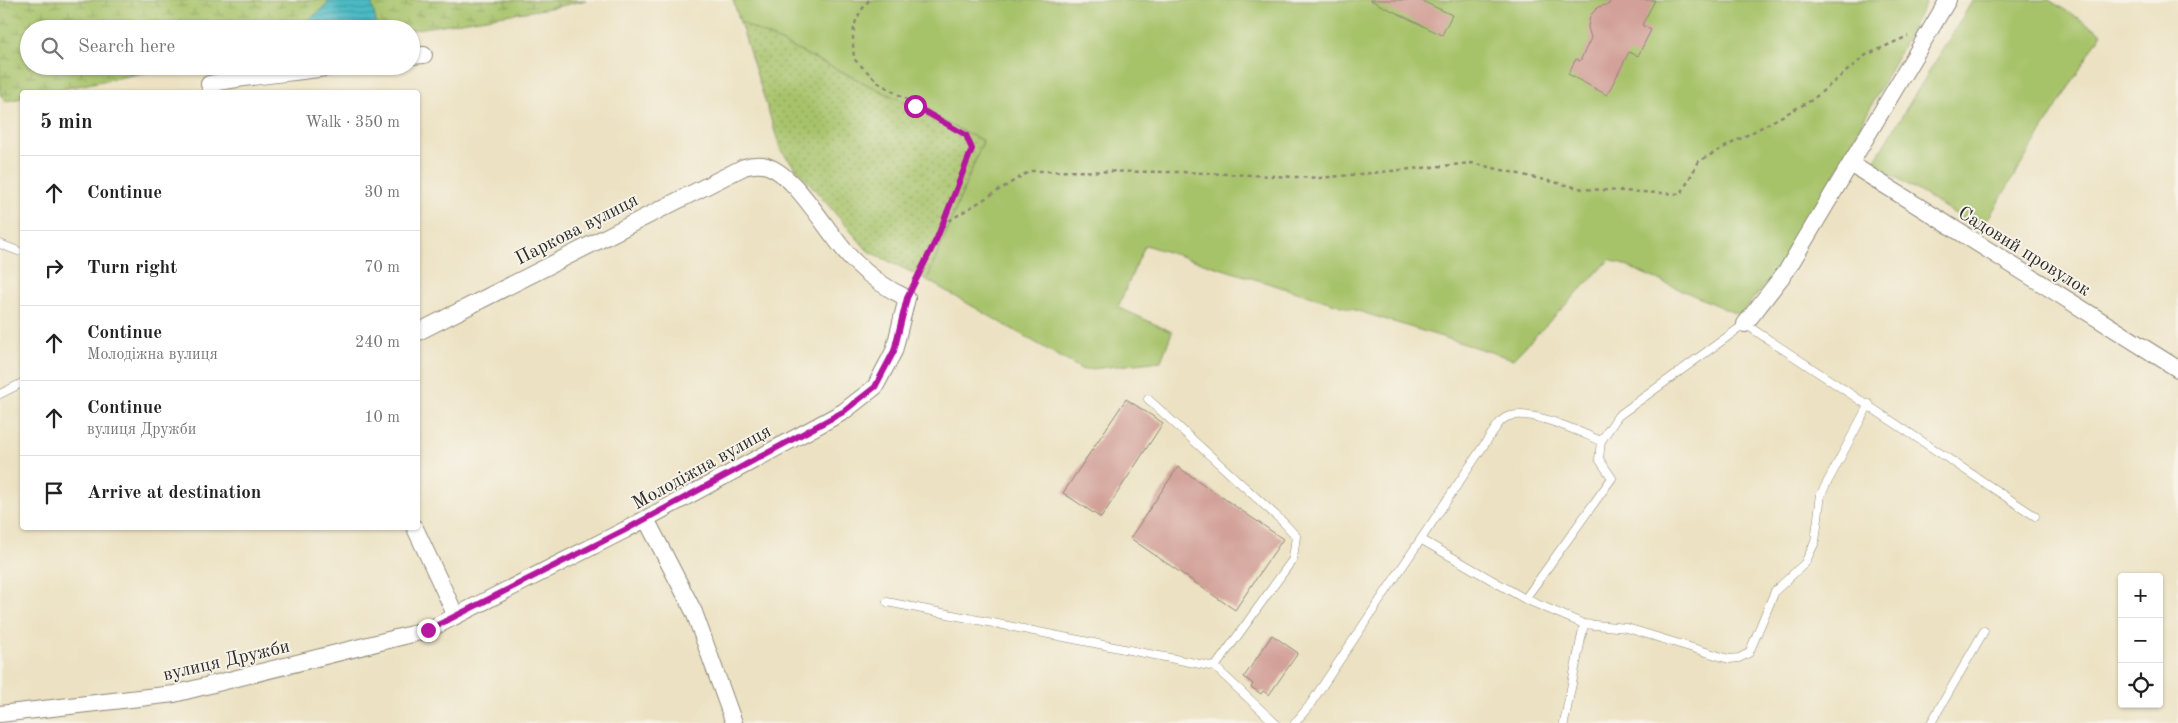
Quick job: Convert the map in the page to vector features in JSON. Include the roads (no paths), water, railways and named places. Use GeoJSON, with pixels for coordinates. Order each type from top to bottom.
{"type":"FeatureCollection","features":[{"type":"Feature","properties":{"kind":"street"},"geometry":{"type":"LineString","coordinates":[[1745,324],[1786,270],[1948,0]]}},
{"type":"Feature","properties":{"kind":"street"},"geometry":{"type":"LineString","coordinates":[[211,90],[209,84],[247,76],[262,75]]}},
{"type":"Feature","properties":{"kind":"street","name":"Садовий провулок"},"geometry":{"type":"LineString","coordinates":[[1850,164],[2178,369]]}},
{"type":"Feature","properties":{"kind":"street","name":"Молодіжна вулиця"},"geometry":{"type":"LineString","coordinates":[[456,616],[646,518],[843,412],[875,387],[894,351],[907,298],[887,289],[852,260],[814,210],[786,178],[776,170],[764,165],[754,165]]}},
{"type":"Feature","properties":{"kind":"street","name":"Паркова вулиця"},"geometry":{"type":"LineString","coordinates":[[420,331],[744,167],[754,165]]}},
{"type":"Feature","properties":{"kind":"street"},"geometry":{"type":"LineString","coordinates":[[646,518],[694,612],[734,723]]}},
{"type":"Feature","properties":{"kind":"street"},"geometry":{"type":"LineString","coordinates":[[416,530],[456,616]]}},
{"type":"Feature","properties":{"kind":"street","name":"вулиця Дружби"},"geometry":{"type":"LineString","coordinates":[[0,714],[174,694],[428,630],[456,616]]}},
{"type":"Feature","properties":{"kind":"lane"},"geometry":{"type":"LineString","coordinates":[[0,244],[18,251]]}},
{"type":"Feature","properties":{"kind":"lane"},"geometry":{"type":"LineString","coordinates":[[1525,599],[1612,478],[1599,459],[1601,440],[1618,416],[1745,324],[1869,404],[2035,516]]}},
{"type":"Feature","properties":{"kind":"lane"},"geometry":{"type":"LineString","coordinates":[[0,394],[20,385]]}},
{"type":"Feature","properties":{"kind":"lane"},"geometry":{"type":"LineString","coordinates":[[1148,399],[1296,536],[1293,559],[1215,667]]}},
{"type":"Feature","properties":{"kind":"lane"},"geometry":{"type":"LineString","coordinates":[[1422,540],[1525,599],[1584,624],[1627,628],[1729,659],[1739,658],[1749,653],[1775,591],[1805,563],[1815,542],[1821,494],[1869,404]]}},
{"type":"Feature","properties":{"kind":"lane"},"geometry":{"type":"LineString","coordinates":[[1295,723],[1309,706],[1490,436],[1504,418],[1517,413],[1534,415],[1601,440]]}},
{"type":"Feature","properties":{"kind":"lane"},"geometry":{"type":"LineString","coordinates":[[888,602],[1215,667],[1275,723]]}},
{"type":"Feature","properties":{"kind":"lane"},"geometry":{"type":"LineString","coordinates":[[1564,723],[1584,624]]}},
{"type":"Feature","properties":{"kind":"lane"},"geometry":{"type":"LineString","coordinates":[[1931,723],[1984,631]]}},
{"type":"Feature","properties":{"kind":"water"},"geometry":{"type":"Polygon","coordinates":[[[328,0],[374,0],[372,5],[376,20],[309,20],[327,5],[328,0]]]}}]}
